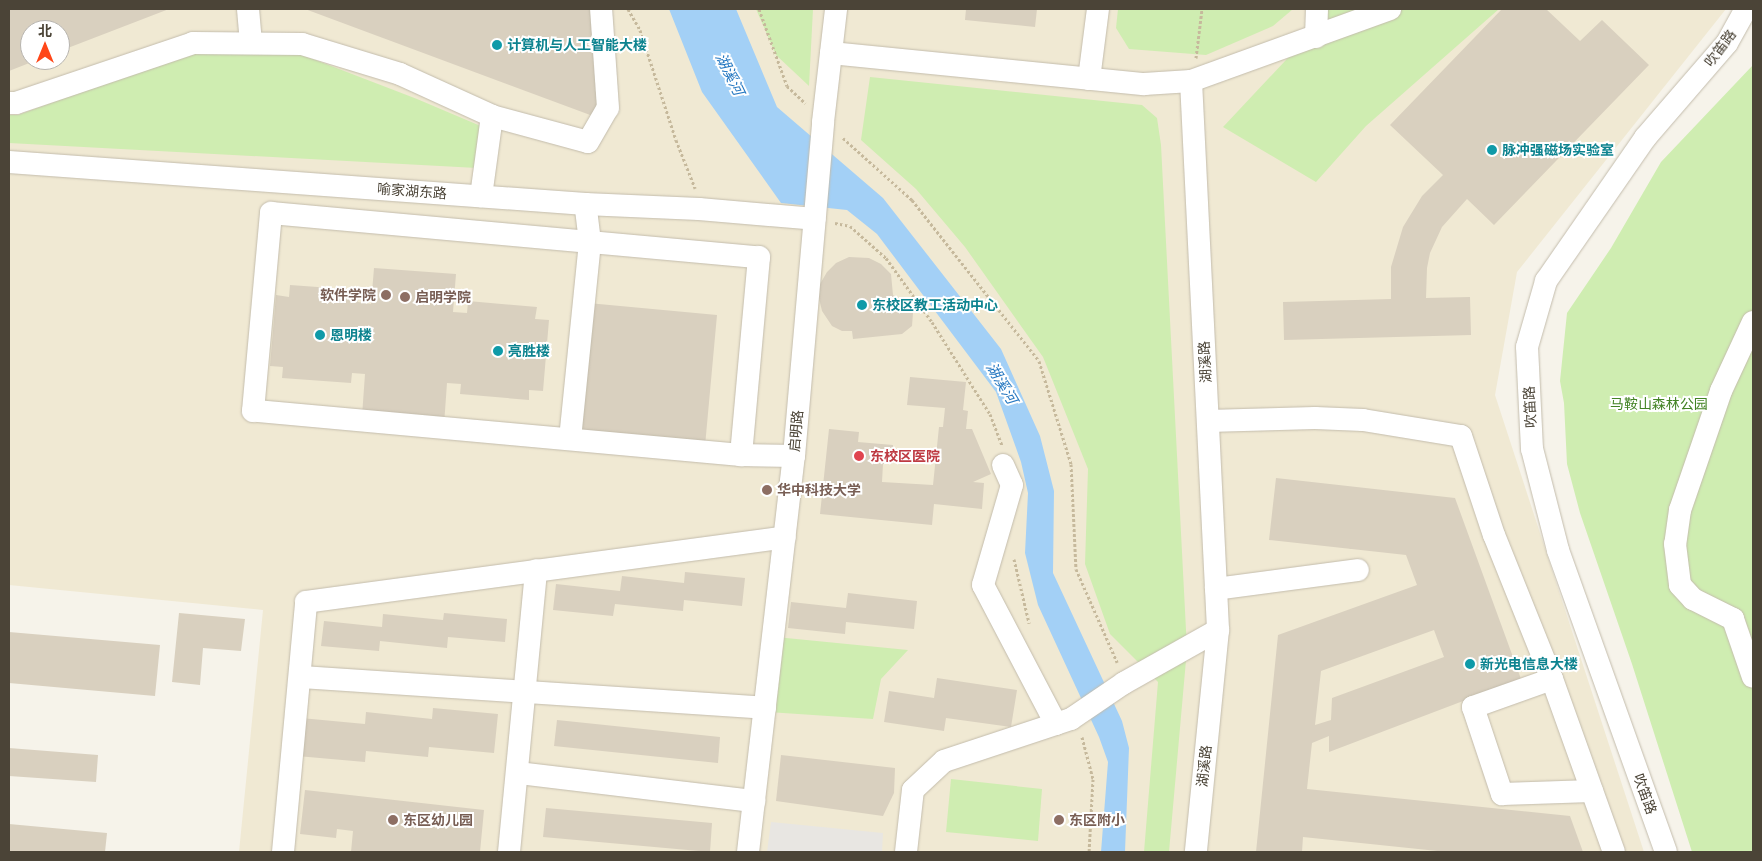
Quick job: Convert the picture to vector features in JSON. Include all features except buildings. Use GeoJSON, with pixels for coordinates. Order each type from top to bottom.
{"type":"FeatureCollection","features":[{"type":"Feature","properties":{"kind":"street"},"geometry":{"type":"LineString","coordinates":[[248,9],[250,43]]}},
{"type":"Feature","properties":{"kind":"street"},"geometry":{"type":"LineString","coordinates":[[9,103],[16,103],[193,43],[302,44],[391,71],[492,116],[588,142],[608,108],[601,9]]}},
{"type":"Feature","properties":{"kind":"street","name":"启明路"},"geometry":{"type":"LineString","coordinates":[[748,852],[794,456],[823,121],[836,9]]}},
{"type":"Feature","properties":{"kind":"street"},"geometry":{"type":"LineString","coordinates":[[1089,80],[1098,9]]}},
{"type":"Feature","properties":{"kind":"street"},"geometry":{"type":"LineString","coordinates":[[1316,37],[1317,9]]}},
{"type":"Feature","properties":{"kind":"street"},"geometry":{"type":"LineString","coordinates":[[831,53],[1089,80],[1144,84],[1191,81],[1390,9]]}},
{"type":"Feature","properties":{"kind":"street","name":"吹笛路"},"geometry":{"type":"LineString","coordinates":[[1666,852],[1558,550],[1532,449],[1527,347],[1546,281],[1645,138],[1727,43],[1746,9]]}},
{"type":"Feature","properties":{"kind":"street","name":"湖溪路"},"geometry":{"type":"LineString","coordinates":[[1191,81],[1218,630],[1196,852]]}},
{"type":"Feature","properties":{"kind":"street"},"geometry":{"type":"LineString","coordinates":[[481,196],[492,116]]}},
{"type":"Feature","properties":{"kind":"street","name":"喻家湖东路"},"geometry":{"type":"LineString","coordinates":[[9,162],[585,204],[699,208],[815,218]]}},
{"type":"Feature","properties":{"kind":"street"},"geometry":{"type":"LineString","coordinates":[[570,439],[590,242],[585,204]]}},
{"type":"Feature","properties":{"kind":"street"},"geometry":{"type":"LineString","coordinates":[[741,455],[759,257],[270,213],[253,410],[741,455],[794,456]]}},
{"type":"Feature","properties":{"kind":"street"},"geometry":{"type":"LineString","coordinates":[[1753,322],[1721,391],[1680,510],[1675,544],[1680,585],[1693,599],[1733,619],[1753,677]]}},
{"type":"Feature","properties":{"kind":"street"},"geometry":{"type":"LineString","coordinates":[[1208,421],[1315,418],[1362,420],[1461,436],[1494,536],[1552,679],[1614,852]]}},
{"type":"Feature","properties":{"kind":"street"},"geometry":{"type":"LineString","coordinates":[[1003,465],[1012,485],[983,585],[1063,722]]}},
{"type":"Feature","properties":{"kind":"street"},"geometry":{"type":"LineString","coordinates":[[283,852],[301,676],[306,602],[785,537]]}},
{"type":"Feature","properties":{"kind":"street"},"geometry":{"type":"LineString","coordinates":[[509,852],[536,570]]}},
{"type":"Feature","properties":{"kind":"street"},"geometry":{"type":"LineString","coordinates":[[1216,589],[1358,570]]}},
{"type":"Feature","properties":{"kind":"street"},"geometry":{"type":"LineString","coordinates":[[906,852],[913,790],[944,760],[1063,722],[1126,682],[1218,630]]}},
{"type":"Feature","properties":{"kind":"street"},"geometry":{"type":"LineString","coordinates":[[301,676],[526,690],[765,708]]}},
{"type":"Feature","properties":{"kind":"street"},"geometry":{"type":"LineString","coordinates":[[1552,679],[1473,707],[1502,794],[1592,792]]}},
{"type":"Feature","properties":{"kind":"street"},"geometry":{"type":"LineString","coordinates":[[518,773],[754,801]]}},
{"type":"Feature","properties":{"kind":"path"},"geometry":{"type":"LineString","coordinates":[[628,9],[640,30],[676,140],[695,184],[699,208]]}},
{"type":"Feature","properties":{"kind":"path"},"geometry":{"type":"LineString","coordinates":[[759,9],[787,86],[823,121],[912,200],[1039,361],[1072,464],[1076,569],[1126,682]]}},
{"type":"Feature","properties":{"kind":"path"},"geometry":{"type":"LineString","coordinates":[[1191,81],[1202,9]]}},
{"type":"Feature","properties":{"kind":"shaded area","name":"华中科技大学"},"geometry":{"type":"Polygon","coordinates":[[[9,9],[1726,9],[1517,272],[1495,395],[1644,852],[239,852],[263,610],[9,585],[9,9]]]}},
{"type":"Feature","properties":{"kind":"shaded area"},"geometry":{"type":"Polygon","coordinates":[[[771,822],[883,833],[882,852],[767,852],[771,822]]]}},
{"type":"Feature","properties":{"kind":"green space"},"geometry":{"type":"Polygon","coordinates":[[[756,9],[813,9],[809,86],[776,55],[756,9]]]}},
{"type":"Feature","properties":{"kind":"green space"},"geometry":{"type":"Polygon","coordinates":[[[1118,9],[1293,9],[1273,26],[1206,55],[1129,49],[1116,28],[1118,9]]]}},
{"type":"Feature","properties":{"kind":"green space"},"geometry":{"type":"Polygon","coordinates":[[[1319,9],[1499,9],[1366,126],[1316,182],[1223,127],[1316,28],[1319,9]]]}},
{"type":"Feature","properties":{"kind":"green space"},"geometry":{"type":"Polygon","coordinates":[[[192,51],[300,54],[417,99],[483,127],[477,168],[9,143],[9,115],[18,115],[192,51]]]}},
{"type":"Feature","properties":{"kind":"green space","name":"马鞍山森林公园"},"geometry":{"type":"Polygon","coordinates":[[[1753,65],[1753,852],[1692,852],[1632,664],[1580,513],[1567,464],[1564,403],[1560,381],[1567,313],[1611,248],[1661,162],[1753,65]]]}},
{"type":"Feature","properties":{"kind":"green space"},"geometry":{"type":"Polygon","coordinates":[[[870,77],[1142,105],[1157,118],[1161,145],[1187,649],[1169,852],[1144,852],[1158,682],[1110,634],[1085,564],[1088,469],[1043,357],[965,247],[916,189],[861,140],[870,77]]]}},
{"type":"Feature","properties":{"kind":"green space"},"geometry":{"type":"Polygon","coordinates":[[[776,637],[908,650],[881,679],[873,719],[768,712],[776,637]]]}},
{"type":"Feature","properties":{"kind":"green space"},"geometry":{"type":"Polygon","coordinates":[[[951,779],[1042,789],[1038,841],[946,832],[951,779]]]}},
{"type":"Feature","properties":{"kind":"water","name":"湖溪河"},"geometry":{"type":"Polygon","coordinates":[[[669,9],[736,9],[777,107],[883,198],[1001,349],[1040,436],[1054,491],[1053,573],[1122,721],[1129,748],[1125,852],[1101,852],[1108,762],[1099,737],[1038,605],[1025,553],[1028,493],[1021,462],[996,392],[877,234],[847,210],[781,203],[702,92],[669,9]]]}},
{"type":"Feature","properties":{"kind":"place","name":"计算机与人工智能大楼"},"geometry":{"type":"Point","coordinates":[497,45]}},
{"type":"Feature","properties":{"kind":"place","name":"脉冲强磁场实验室"},"geometry":{"type":"Point","coordinates":[1492,150]}},
{"type":"Feature","properties":{"kind":"place","name":"软件学院"},"geometry":{"type":"Point","coordinates":[386,295]}},
{"type":"Feature","properties":{"kind":"place","name":"启明学院"},"geometry":{"type":"Point","coordinates":[405,297]}},
{"type":"Feature","properties":{"kind":"place","name":"东校区教工活动中心"},"geometry":{"type":"Point","coordinates":[862,305]}},
{"type":"Feature","properties":{"kind":"place","name":"恩明楼"},"geometry":{"type":"Point","coordinates":[320,335]}},
{"type":"Feature","properties":{"kind":"place","name":"亮胜楼"},"geometry":{"type":"Point","coordinates":[498,351]}},
{"type":"Feature","properties":{"kind":"place","name":"东校区医院"},"geometry":{"type":"Point","coordinates":[859,456]}},
{"type":"Feature","properties":{"kind":"place","name":"华中科技大学"},"geometry":{"type":"Point","coordinates":[767,490]}},
{"type":"Feature","properties":{"kind":"place","name":"新光电信息大楼"},"geometry":{"type":"Point","coordinates":[1470,664]}},
{"type":"Feature","properties":{"kind":"place","name":"东区幼儿园"},"geometry":{"type":"Point","coordinates":[393,820]}},
{"type":"Feature","properties":{"kind":"place","name":"东区附小"},"geometry":{"type":"Point","coordinates":[1059,820]}}]}
